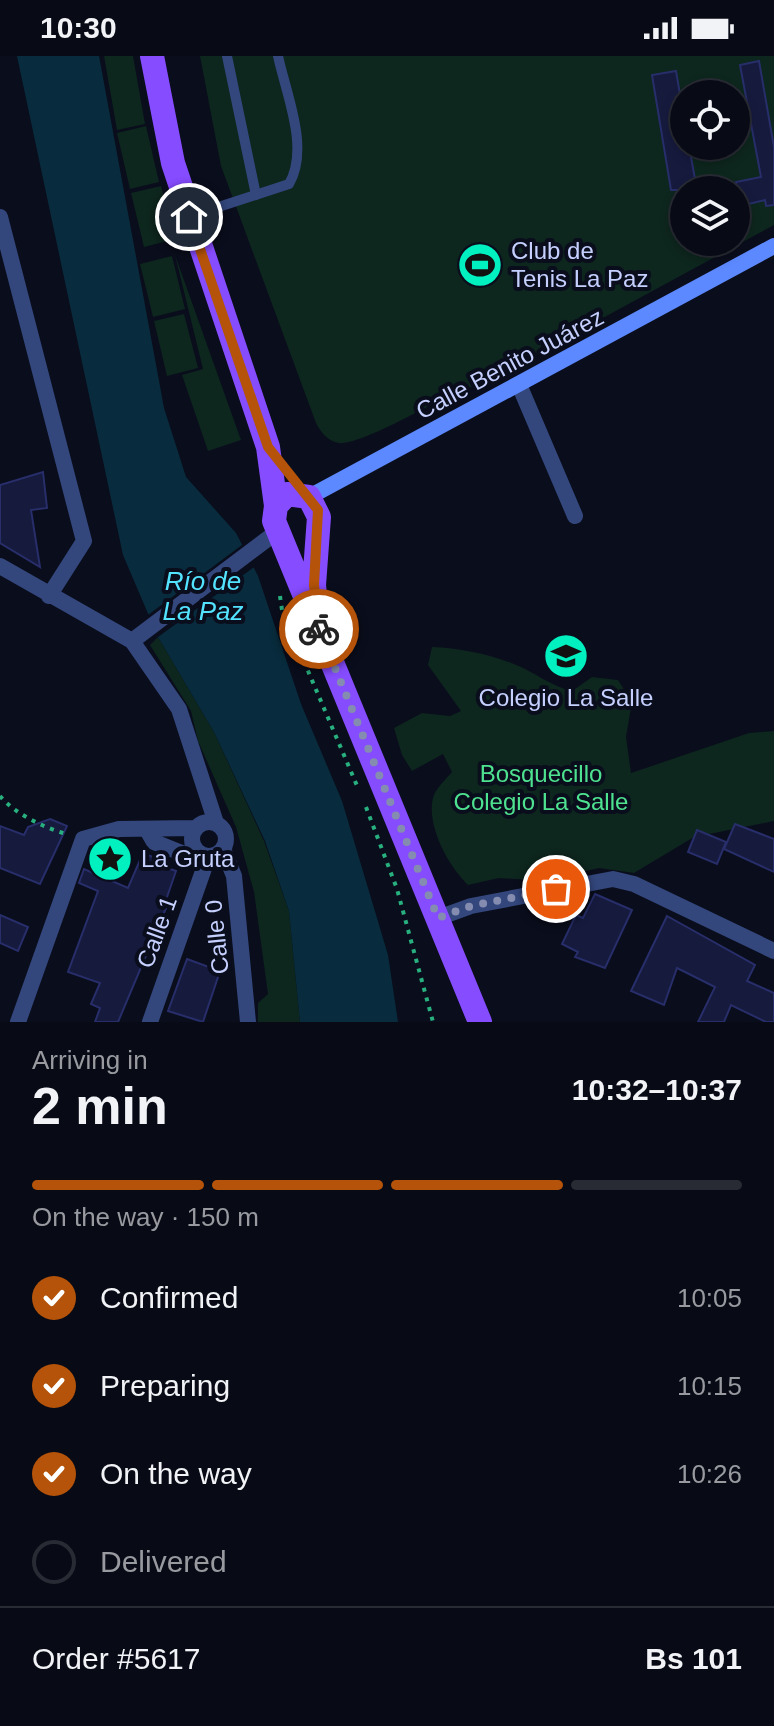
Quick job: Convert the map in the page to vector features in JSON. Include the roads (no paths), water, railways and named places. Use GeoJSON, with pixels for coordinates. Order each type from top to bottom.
{"type":"FeatureCollection","features":[{"type":"Feature","properties":{"kind":"main road"},"geometry":{"type":"LineString","coordinates":[[152,56],[173,163],[189,217],[268,447],[276,506],[270,538],[318,625],[480,1022]]}},
{"type":"Feature","properties":{"kind":"main road","name":"Calle Benito Juárez"},"geometry":{"type":"LineString","coordinates":[[306,496],[520,387],[774,246]]}},
{"type":"Feature","properties":{"kind":"main road"},"geometry":{"type":"LineString","coordinates":[[268,447],[318,510],[314,585],[318,625]]}},
{"type":"Feature","properties":{"kind":"main road"},"geometry":{"type":"LineString","coordinates":[[276,506],[287,494],[306,496]]}},
{"type":"Feature","properties":{"kind":"main road"},"geometry":{"type":"LineString","coordinates":[[270,538],[299,538],[311,533],[318,523]]}},
{"type":"Feature","properties":{"kind":"street"},"geometry":{"type":"LineString","coordinates":[[0,217],[84,541],[49,596]]}},
{"type":"Feature","properties":{"kind":"street"},"geometry":{"type":"LineString","coordinates":[[520,387],[575,516]]}},
{"type":"Feature","properties":{"kind":"street"},"geometry":{"type":"LineString","coordinates":[[132,641],[270,538]]}},
{"type":"Feature","properties":{"kind":"street"},"geometry":{"type":"LineString","coordinates":[[0,566],[132,641],[179,709],[208,797],[203,825],[191,844],[205,856]]}},
{"type":"Feature","properties":{"kind":"street"},"geometry":{"type":"LineString","coordinates":[[18,1022],[83,839],[119,829],[203,825]]}},
{"type":"Feature","properties":{"kind":"street","name":"Calle 0"},"geometry":{"type":"LineString","coordinates":[[203,825],[226,837],[223,849],[234,876],[248,1022]]}},
{"type":"Feature","properties":{"kind":"street"},"geometry":{"type":"LineString","coordinates":[[147,830],[154,842],[184,854],[205,856],[223,849]]}},
{"type":"Feature","properties":{"kind":"street","name":"Calle 1"},"geometry":{"type":"LineString","coordinates":[[150,1022],[205,856]]}},
{"type":"Feature","properties":{"kind":"street"},"geometry":{"type":"LineString","coordinates":[[438,918],[471,906],[613,879],[634,884],[774,951]]}},
{"type":"Feature","properties":{"kind":"lane"},"geometry":{"type":"LineString","coordinates":[[227,56],[256,195]]}},
{"type":"Feature","properties":{"kind":"lane"},"geometry":{"type":"LineString","coordinates":[[189,217],[289,184],[298,160],[278,56]]}},
{"type":"Feature","properties":{"kind":"water","name":"Río de La Paz"},"geometry":{"type":"Polygon","coordinates":[[[17,56],[99,56],[164,408],[186,477],[236,533],[258,576],[301,704],[342,801],[388,955],[398,1022],[300,1022],[289,911],[265,841],[214,732],[158,637],[123,555],[17,56]]]}},
{"type":"Feature","properties":{"kind":"place","name":"Club de Tenis La Paz"},"geometry":{"type":"Point","coordinates":[480,265]}},
{"type":"Feature","properties":{"kind":"place","name":"Colegio La Salle"},"geometry":{"type":"Point","coordinates":[566,656]}},
{"type":"Feature","properties":{"kind":"place","name":"La Gruta"},"geometry":{"type":"Point","coordinates":[110,859]}},
{"type":"Feature","properties":{"kind":"park label","name":"Bosquecillo Colegio La Salle"},"geometry":{"type":"Point","coordinates":[541,788]}}]}
